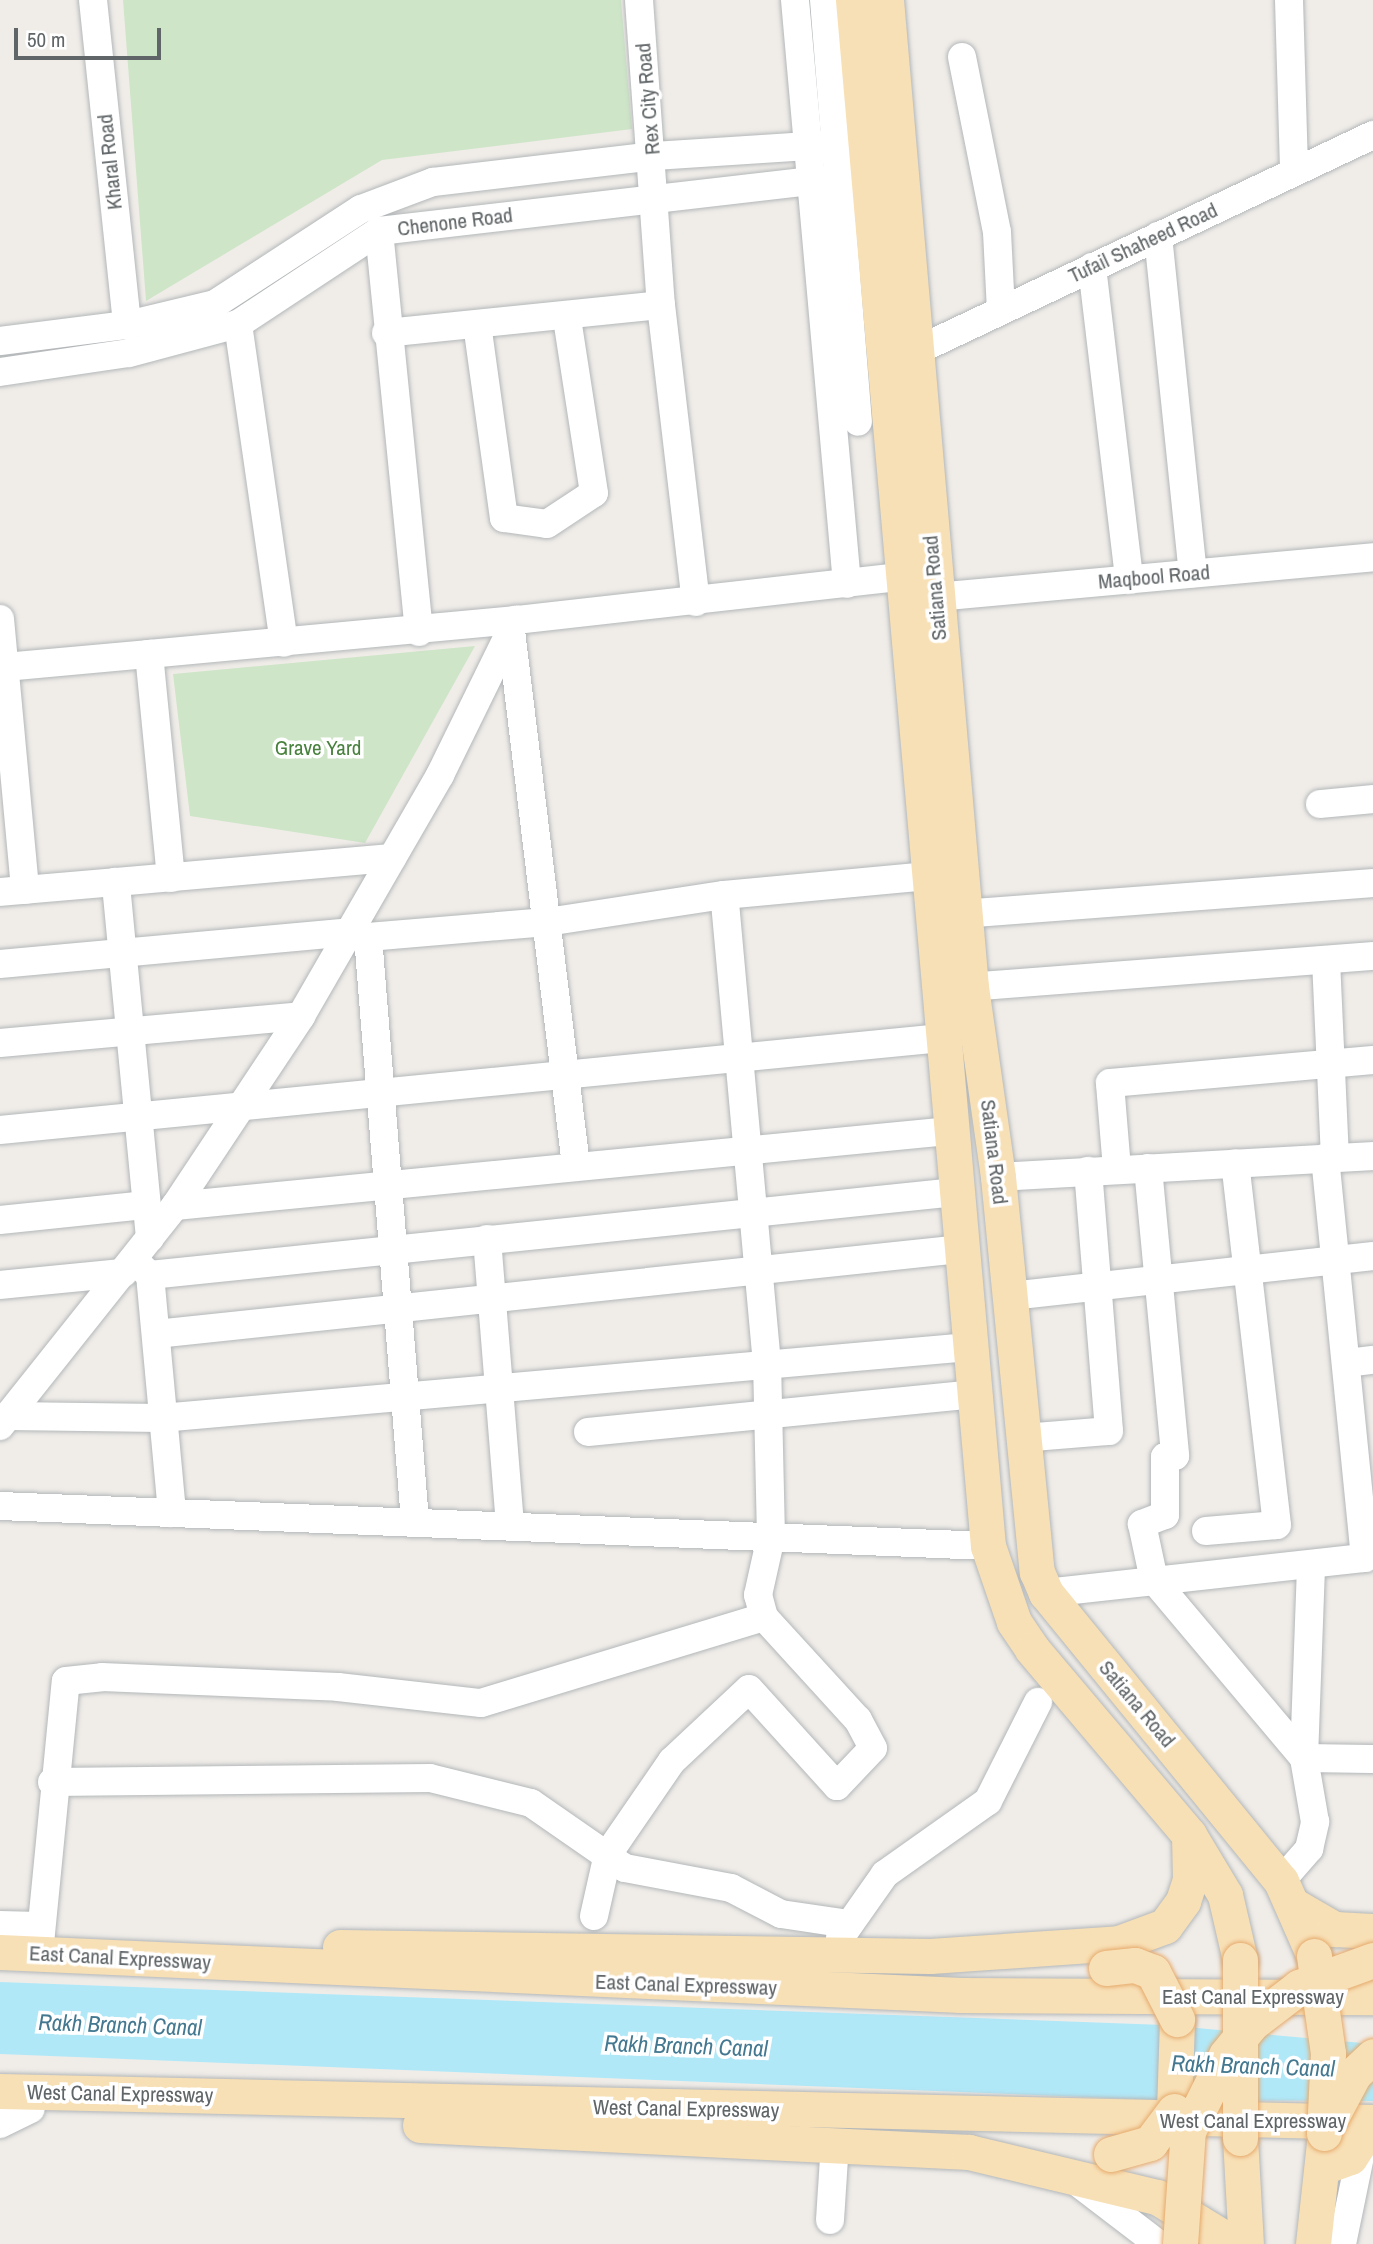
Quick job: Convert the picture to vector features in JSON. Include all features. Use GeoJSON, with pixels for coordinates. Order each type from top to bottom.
{"type":"FeatureCollection","features":[{"type":"Feature","properties":{"kind":"main road","name":"Satiana Road"},"geometry":{"type":"LineString","coordinates":[[853,0],[866,142]]}},
{"type":"Feature","properties":{"kind":"main road","name":"Satiana Road"},"geometry":{"type":"LineString","coordinates":[[887,0],[866,142],[854,179],[902,577],[988,1546],[1014,1622],[1189,1835],[1225,1895],[1240,1960],[1240,2138],[1245,2244]]}},
{"type":"Feature","properties":{"kind":"main road","name":"Satiana Road"},"geometry":{"type":"LineString","coordinates":[[854,179],[914,352],[970,987],[998,1177],[1032,1547],[1046,1592],[1287,1893],[1314,1956],[1328,2053],[1323,2144],[1314,2229]]}},
{"type":"Feature","properties":{"kind":"main road"},"geometry":{"type":"LineString","coordinates":[[1071,1693],[1104,1664]]}},
{"type":"Feature","properties":{"kind":"main road"},"geometry":{"type":"LineString","coordinates":[[40,1940],[505,1947],[828,1957],[930,1956],[1119,1943],[1165,1926],[1190,1879],[1189,1835]]}},
{"type":"Feature","properties":{"kind":"main road"},"geometry":{"type":"LineString","coordinates":[[1287,1893],[1334,1929],[1373,1931]]}},
{"type":"Feature","properties":{"kind":"main road","name":"East Canal Expressway"},"geometry":{"type":"LineString","coordinates":[[0,1952],[40,1940],[961,1996],[1373,1997]]}},
{"type":"Feature","properties":{"kind":"main road"},"geometry":{"type":"LineString","coordinates":[[930,1956],[1106,1968],[1135,1965],[1153,1972],[1175,2008],[1179,2037],[1174,2111],[1164,2131],[1132,2153],[1018,2160]]}},
{"type":"Feature","properties":{"kind":"main road"},"geometry":{"type":"LineString","coordinates":[[1180,2244],[1188,2131],[1226,2055],[1251,2024],[1299,1987],[1373,1960]]}},
{"type":"Feature","properties":{"kind":"main road"},"geometry":{"type":"LineString","coordinates":[[1368,2132],[1350,2157],[1323,2144],[1339,2098],[1373,2056]]}},
{"type":"Feature","properties":{"kind":"main road","name":"West Canal Expressway"},"geometry":{"type":"LineString","coordinates":[[0,2091],[1368,2132]]}},
{"type":"Feature","properties":{"kind":"main road"},"geometry":{"type":"LineString","coordinates":[[16,2107],[835,2143],[969,2152],[1018,2160],[1157,2197],[1234,2244]]}},
{"type":"Feature","properties":{"kind":"street","name":"Kharal Road"},"geometry":{"type":"LineString","coordinates":[[93,0],[127,325]]}},
{"type":"Feature","properties":{"kind":"street","name":"Rex City Road"},"geometry":{"type":"LineString","coordinates":[[639,0],[654,156],[661,305],[696,602]]}},
{"type":"Feature","properties":{"kind":"street"},"geometry":{"type":"LineString","coordinates":[[795,0],[808,143],[854,179]]}},
{"type":"Feature","properties":{"kind":"street"},"geometry":{"type":"LineString","coordinates":[[824,0],[866,142]]}},
{"type":"Feature","properties":{"kind":"street"},"geometry":{"type":"LineString","coordinates":[[1289,0],[1294,171]]}},
{"type":"Feature","properties":{"kind":"street"},"geometry":{"type":"LineString","coordinates":[[962,57],[997,232],[1001,310]]}},
{"type":"Feature","properties":{"kind":"street","name":"Tufail Shaheed Road"},"geometry":{"type":"LineString","coordinates":[[914,352],[1373,135]]}},
{"type":"Feature","properties":{"kind":"street","name":"Chenone Road"},"geometry":{"type":"LineString","coordinates":[[0,341],[127,325],[215,304],[361,209],[433,182],[654,156],[808,143],[866,142]]}},
{"type":"Feature","properties":{"kind":"street","name":"Chenone Road"},"geometry":{"type":"LineString","coordinates":[[0,372],[129,353],[238,324],[379,231],[854,179]]}},
{"type":"Feature","properties":{"kind":"street"},"geometry":{"type":"LineString","coordinates":[[854,179],[858,422]]}},
{"type":"Feature","properties":{"kind":"street"},"geometry":{"type":"LineString","coordinates":[[847,584],[854,179]]}},
{"type":"Feature","properties":{"kind":"street"},"geometry":{"type":"LineString","coordinates":[[379,231],[386,334],[419,632]]}},
{"type":"Feature","properties":{"kind":"street"},"geometry":{"type":"LineString","coordinates":[[1158,236],[1193,573]]}},
{"type":"Feature","properties":{"kind":"street"},"geometry":{"type":"LineString","coordinates":[[1092,267],[1129,579]]}},
{"type":"Feature","properties":{"kind":"street"},"geometry":{"type":"LineString","coordinates":[[386,334],[477,324],[567,319],[661,305]]}},
{"type":"Feature","properties":{"kind":"street"},"geometry":{"type":"LineString","coordinates":[[477,324],[504,518],[547,524],[594,493],[567,319]]}},
{"type":"Feature","properties":{"kind":"street"},"geometry":{"type":"LineString","coordinates":[[238,324],[284,643]]}},
{"type":"Feature","properties":{"kind":"street","name":"Maqbool Road"},"geometry":{"type":"LineString","coordinates":[[936,597],[1373,557]]}},
{"type":"Feature","properties":{"kind":"street"},"geometry":{"type":"LineString","coordinates":[[5,667],[514,626],[902,577]]}},
{"type":"Feature","properties":{"kind":"street"},"geometry":{"type":"LineString","coordinates":[[0,619],[5,667],[13,891],[392,858]]}},
{"type":"Feature","properties":{"kind":"street"},"geometry":{"type":"LineString","coordinates":[[5,1421],[135,1269],[150,1238],[175,1206],[302,1016],[361,934],[392,858],[514,626]]}},
{"type":"Feature","properties":{"kind":"street"},"geometry":{"type":"LineString","coordinates":[[514,626],[576,1166]]}},
{"type":"Feature","properties":{"kind":"street"},"geometry":{"type":"LineString","coordinates":[[149,654],[171,877]]}},
{"type":"Feature","properties":{"kind":"street"},"geometry":{"type":"LineString","coordinates":[[1320,804],[1373,799]]}},
{"type":"Feature","properties":{"kind":"street"},"geometry":{"type":"LineString","coordinates":[[0,964],[121,952],[547,922],[724,895],[928,876]]}},
{"type":"Feature","properties":{"kind":"street"},"geometry":{"type":"LineString","coordinates":[[116,882],[121,952],[132,1033],[134,1118],[150,1238]]}},
{"type":"Feature","properties":{"kind":"street"},"geometry":{"type":"LineString","coordinates":[[963,914],[1373,883]]}},
{"type":"Feature","properties":{"kind":"street"},"geometry":{"type":"LineString","coordinates":[[594,1916],[608,1854],[672,1761],[749,1689],[837,1786],[873,1748],[858,1720],[764,1617],[758,1595],[771,1537],[767,1364],[724,895]]}},
{"type":"Feature","properties":{"kind":"street"},"geometry":{"type":"LineString","coordinates":[[361,934],[380,1094],[415,1521]]}},
{"type":"Feature","properties":{"kind":"street"},"geometry":{"type":"LineString","coordinates":[[970,987],[1373,956]]}},
{"type":"Feature","properties":{"kind":"street"},"geometry":{"type":"LineString","coordinates":[[1046,1592],[1365,1558],[1366,1475],[1360,1362],[1336,1261],[1330,1158],[1331,1064],[1326,960]]}},
{"type":"Feature","properties":{"kind":"street"},"geometry":{"type":"LineString","coordinates":[[0,1043],[302,1016]]}},
{"type":"Feature","properties":{"kind":"street"},"geometry":{"type":"LineString","coordinates":[[0,1130],[942,1038]]}},
{"type":"Feature","properties":{"kind":"street"},"geometry":{"type":"LineString","coordinates":[[1117,1169],[1110,1083],[1373,1060]]}},
{"type":"Feature","properties":{"kind":"street"},"geometry":{"type":"LineString","coordinates":[[175,1206],[950,1130]]}},
{"type":"Feature","properties":{"kind":"street"},"geometry":{"type":"LineString","coordinates":[[998,1177],[1373,1156]]}},
{"type":"Feature","properties":{"kind":"street"},"geometry":{"type":"LineString","coordinates":[[1206,1531],[1277,1525],[1235,1163]]}},
{"type":"Feature","properties":{"kind":"street"},"geometry":{"type":"LineString","coordinates":[[1148,1168],[1175,1456],[1165,1457],[1166,1516],[1142,1524],[1154,1580],[1304,1758],[1373,1759]]}},
{"type":"Feature","properties":{"kind":"street"},"geometry":{"type":"LineString","coordinates":[[1021,1438],[1109,1431],[1088,1171]]}},
{"type":"Feature","properties":{"kind":"street"},"geometry":{"type":"LineString","coordinates":[[0,1285],[135,1269],[393,1248],[956,1192]]}},
{"type":"Feature","properties":{"kind":"street"},"geometry":{"type":"LineString","coordinates":[[0,1220],[144,1205]]}},
{"type":"Feature","properties":{"kind":"street"},"geometry":{"type":"LineString","coordinates":[[487,1239],[510,1525]]}},
{"type":"Feature","properties":{"kind":"street"},"geometry":{"type":"LineString","coordinates":[[156,1334],[397,1304],[960,1249]]}},
{"type":"Feature","properties":{"kind":"street"},"geometry":{"type":"LineString","coordinates":[[1011,1296],[1373,1256]]}},
{"type":"Feature","properties":{"kind":"street"},"geometry":{"type":"LineString","coordinates":[[135,1269],[156,1334],[172,1513]]}},
{"type":"Feature","properties":{"kind":"street"},"geometry":{"type":"LineString","coordinates":[[5,1421],[162,1418],[969,1346]]}},
{"type":"Feature","properties":{"kind":"street"},"geometry":{"type":"LineString","coordinates":[[587,1432],[973,1394]]}},
{"type":"Feature","properties":{"kind":"street"},"geometry":{"type":"LineString","coordinates":[[0,1506],[988,1546]]}},
{"type":"Feature","properties":{"kind":"street"},"geometry":{"type":"LineString","coordinates":[[1287,1893],[1309,1849],[1315,1822],[1304,1758],[1311,1563]]}},
{"type":"Feature","properties":{"kind":"street"},"geometry":{"type":"LineString","coordinates":[[0,1925],[40,1940],[52,1783],[66,1681],[102,1676],[338,1687],[481,1703],[764,1617]]}},
{"type":"Feature","properties":{"kind":"street"},"geometry":{"type":"LineString","coordinates":[[828,1957],[886,1874],[988,1801],[1038,1702]]}},
{"type":"Feature","properties":{"kind":"street"},"geometry":{"type":"LineString","coordinates":[[52,1783],[430,1778],[531,1803],[625,1868],[731,1888],[780,1914],[849,1924]]}},
{"type":"Feature","properties":{"kind":"street"},"geometry":{"type":"LineString","coordinates":[[0,2124],[16,2107]]}},
{"type":"Feature","properties":{"kind":"street"},"geometry":{"type":"LineString","coordinates":[[1342,2244],[1368,2132]]}},
{"type":"Feature","properties":{"kind":"street"},"geometry":{"type":"LineString","coordinates":[[830,2220],[835,2143]]}},
{"type":"Feature","properties":{"kind":"street"},"geometry":{"type":"LineString","coordinates":[[969,2152],[1066,2176],[1158,2244]]}},
{"type":"Feature","properties":{"kind":"green space"},"geometry":{"type":"Polygon","coordinates":[[[123,0],[621,0],[632,129],[382,160],[146,301],[123,0]]]}},
{"type":"Feature","properties":{"kind":"green space","name":"Grave Yard"},"geometry":{"type":"Polygon","coordinates":[[[475,646],[365,843],[190,816],[173,674],[475,646]]]}},
{"type":"Feature","properties":{"kind":"water","name":"Rakh Branch Canal"},"geometry":{"type":"Polygon","coordinates":[[[0,1982],[1164,2025],[1373,2044],[1373,2101],[1161,2100],[0,2054],[0,1982]]]}}]}
